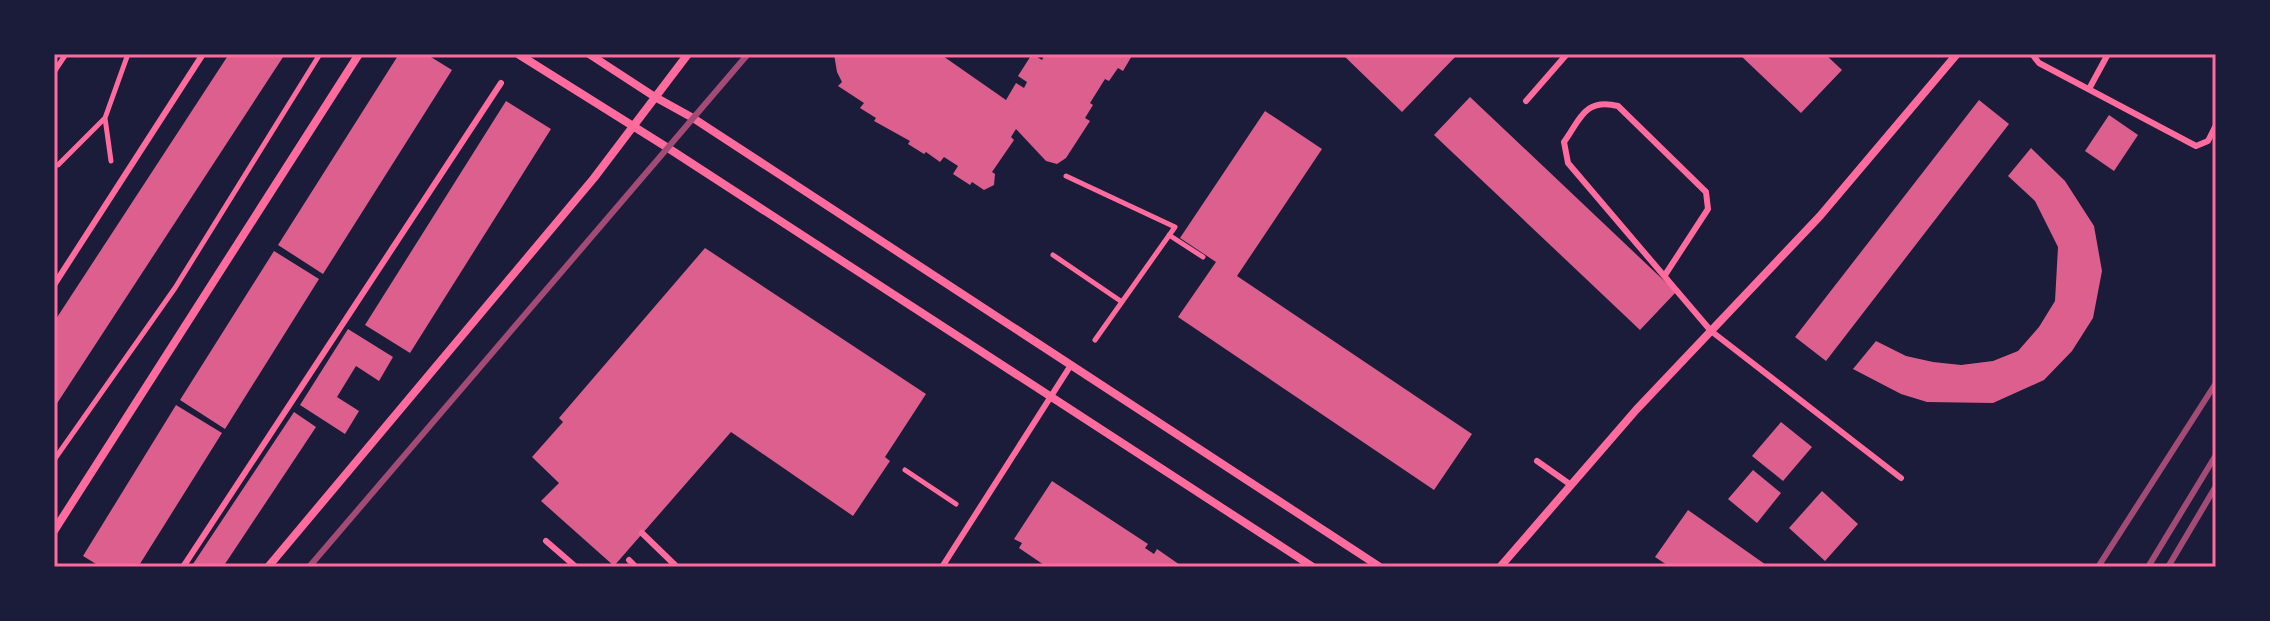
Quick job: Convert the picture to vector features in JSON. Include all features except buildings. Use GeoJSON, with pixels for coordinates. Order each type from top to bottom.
{"type":"FeatureCollection","features":[{"type":"Feature","properties":{"kind":"street"},"geometry":{"type":"LineString","coordinates":[[54,531],[359,54]]}},
{"type":"Feature","properties":{"kind":"street"},"geometry":{"type":"LineString","coordinates":[[518,54],[1313,567]]}},
{"type":"Feature","properties":{"kind":"street"},"geometry":{"type":"LineString","coordinates":[[589,54],[693,118],[1380,567]]}},
{"type":"Feature","properties":{"kind":"street"},"geometry":{"type":"LineString","coordinates":[[268,567],[573,202],[688,54]]}},
{"type":"Feature","properties":{"kind":"street"},"geometry":{"type":"LineString","coordinates":[[1500,567],[1636,410],[1820,216],[1957,54]]}},
{"type":"Feature","properties":{"kind":"lane"},"geometry":{"type":"LineString","coordinates":[[54,285],[203,54]]}},
{"type":"Feature","properties":{"kind":"lane"},"geometry":{"type":"LineString","coordinates":[[1526,101],[1567,54]]}},
{"type":"Feature","properties":{"kind":"lane"},"geometry":{"type":"LineString","coordinates":[[2032,54],[2039,63],[2196,146],[2208,141],[2216,125]]}},
{"type":"Feature","properties":{"kind":"lane"},"geometry":{"type":"LineString","coordinates":[[2089,89],[2108,54]]}},
{"type":"Feature","properties":{"kind":"lane"},"geometry":{"type":"LineString","coordinates":[[183,567],[501,83]]}},
{"type":"Feature","properties":{"kind":"lane"},"geometry":{"type":"LineString","coordinates":[[1665,275],[1708,209],[1706,192],[1618,106],[1595,104],[1588,108],[1564,142],[1568,163],[1711,331],[1901,478]]}},
{"type":"Feature","properties":{"kind":"lane"},"geometry":{"type":"LineString","coordinates":[[942,567],[1071,365]]}},
{"type":"Feature","properties":{"kind":"lane"},"geometry":{"type":"LineString","coordinates":[[1537,461],[1571,485]]}},
{"type":"Feature","properties":{"kind":"lane"},"geometry":{"type":"LineString","coordinates":[[642,533],[677,567]]}},
{"type":"Feature","properties":{"kind":"lane"},"geometry":{"type":"LineString","coordinates":[[546,541],[576,567]]}},
{"type":"Feature","properties":{"kind":"lane"},"geometry":{"type":"LineString","coordinates":[[629,560],[636,567]]}},
{"type":"Feature","properties":{"kind":"path"},"geometry":{"type":"LineString","coordinates":[[54,72],[66,54]]}},
{"type":"Feature","properties":{"kind":"path"},"geometry":{"type":"LineString","coordinates":[[54,164],[58,165],[105,118],[128,54]]}},
{"type":"Feature","properties":{"kind":"path"},"geometry":{"type":"LineString","coordinates":[[54,460],[175,288],[320,54]]}},
{"type":"Feature","properties":{"kind":"path"},"geometry":{"type":"LineString","coordinates":[[105,118],[115,190]]}},
{"type":"Feature","properties":{"kind":"path"},"geometry":{"type":"LineString","coordinates":[[1066,176],[1175,227],[1095,340]]}},
{"type":"Feature","properties":{"kind":"path"},"geometry":{"type":"LineString","coordinates":[[1169,235],[1203,257]]}},
{"type":"Feature","properties":{"kind":"path"},"geometry":{"type":"LineString","coordinates":[[1053,255],[1122,302]]}},
{"type":"Feature","properties":{"kind":"path"},"geometry":{"type":"LineString","coordinates":[[905,470],[956,504]]}},
{"type":"Feature","properties":{"kind":"railway"},"geometry":{"type":"LineString","coordinates":[[309,567],[748,54]]}},
{"type":"Feature","properties":{"kind":"railway"},"geometry":{"type":"LineString","coordinates":[[2098,567],[2216,383]]}},
{"type":"Feature","properties":{"kind":"railway"},"geometry":{"type":"LineString","coordinates":[[2148,567],[2216,455]]}},
{"type":"Feature","properties":{"kind":"railway"},"geometry":{"type":"LineString","coordinates":[[2168,567],[2216,486]]}}]}
